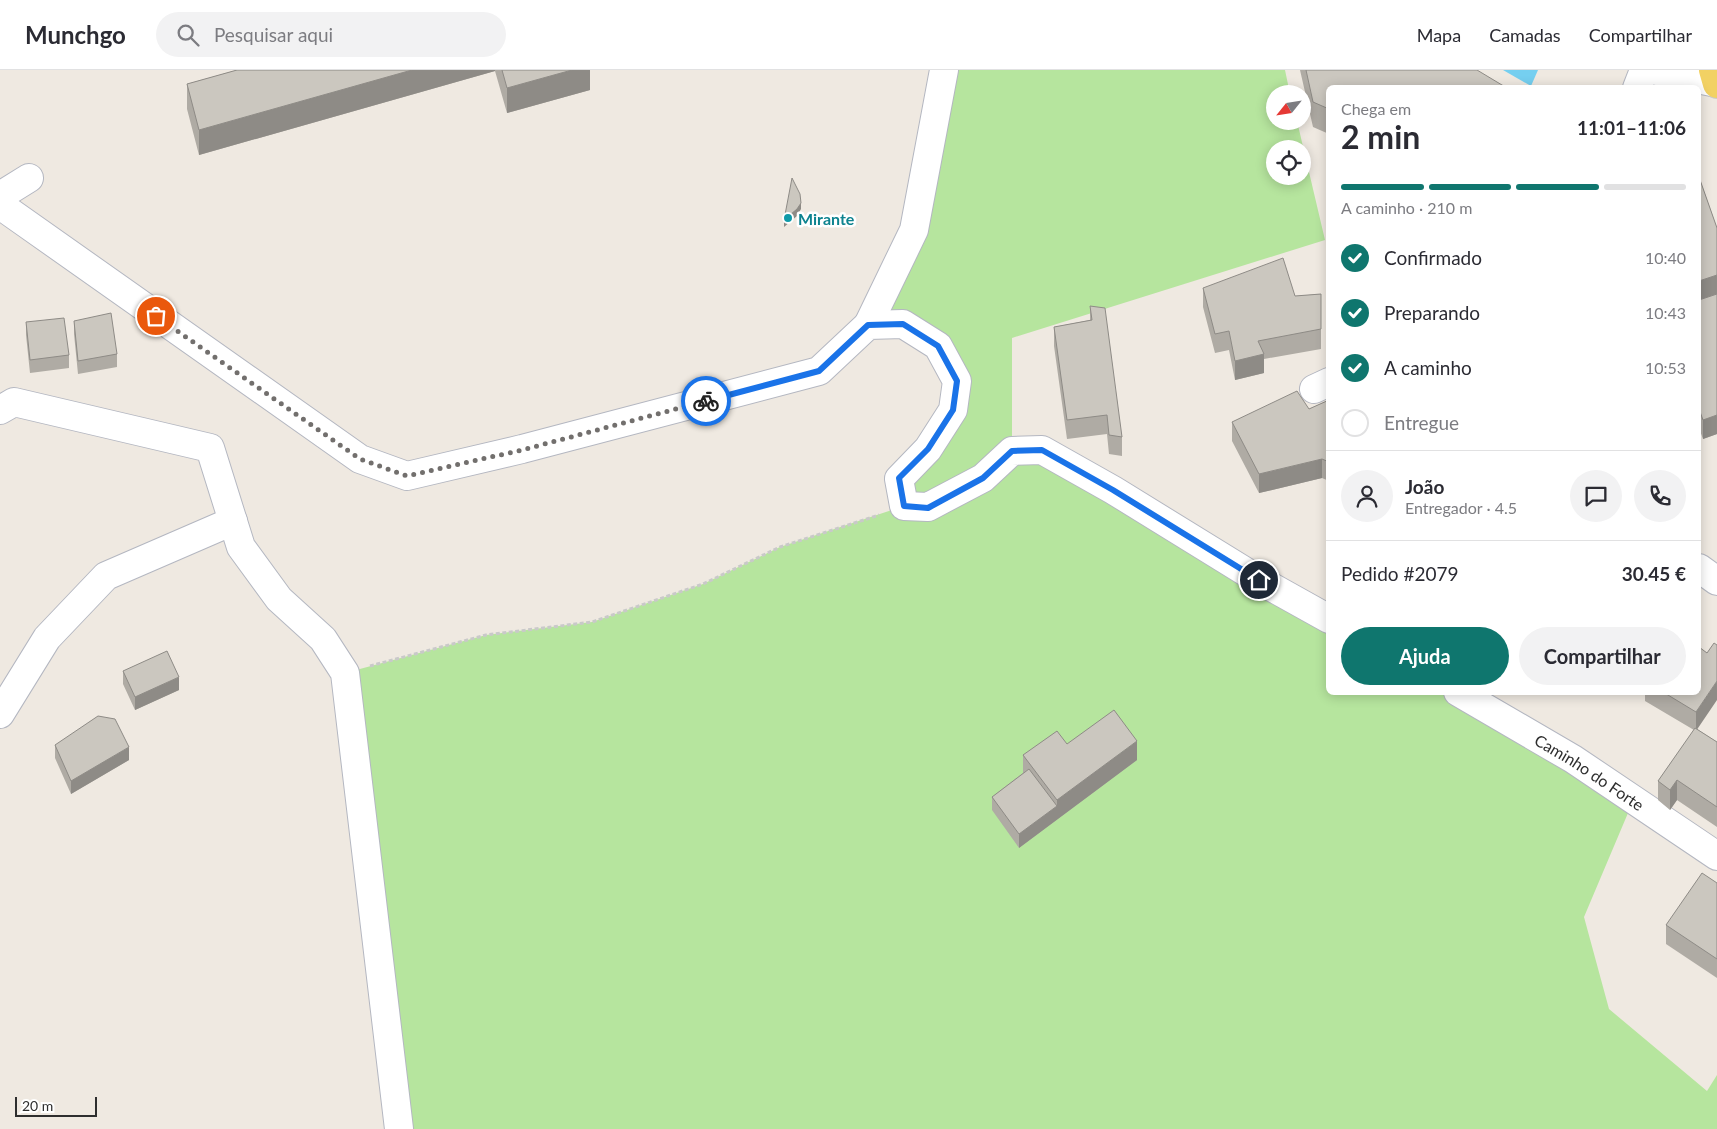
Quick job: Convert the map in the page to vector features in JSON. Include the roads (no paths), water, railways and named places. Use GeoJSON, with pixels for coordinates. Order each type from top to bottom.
{"type":"FeatureCollection","features":[{"type":"Feature","properties":{"kind":"main road"},"geometry":{"type":"LineString","coordinates":[[1714,70],[1717,84]]}},
{"type":"Feature","properties":{"kind":"street"},"geometry":{"type":"LineString","coordinates":[[0,205],[360,459],[407,476],[522,450],[819,371],[868,325],[914,230],[944,70]]}},
{"type":"Feature","properties":{"kind":"street"},"geometry":{"type":"LineString","coordinates":[[1638,85],[1644,70]]}},
{"type":"Feature","properties":{"kind":"street"},"geometry":{"type":"LineString","coordinates":[[1652,70],[1717,84]]}},
{"type":"Feature","properties":{"kind":"street"},"geometry":{"type":"LineString","coordinates":[[0,196],[29,178]]}},
{"type":"Feature","properties":{"kind":"street"},"geometry":{"type":"LineString","coordinates":[[868,325],[903,324],[938,346],[957,381],[953,410],[928,449],[899,478],[904,506],[928,508],[983,478],[1012,451],[1042,450],[1113,490],[1228,561],[1326,617]]}},
{"type":"Feature","properties":{"kind":"street"},"geometry":{"type":"LineString","coordinates":[[0,410],[14,402],[210,448],[241,547],[279,599],[322,639],[345,673],[399,1129]]}},
{"type":"Feature","properties":{"kind":"street"},"geometry":{"type":"LineString","coordinates":[[0,714],[47,638],[106,576],[233,521]]}},
{"type":"Feature","properties":{"kind":"street"},"geometry":{"type":"LineString","coordinates":[[1701,569],[1717,581]]}},
{"type":"Feature","properties":{"kind":"street","name":"Caminho do Forte"},"geometry":{"type":"LineString","coordinates":[[1463,695],[1573,759],[1717,856]]}},
{"type":"Feature","properties":{"kind":"water"},"geometry":{"type":"Polygon","coordinates":[[[1503,70],[1538,70],[1531,85],[1503,70]]]}},
{"type":"Feature","properties":{"kind":"place","name":"Mirante"},"geometry":{"type":"Point","coordinates":[788,218]}}]}
